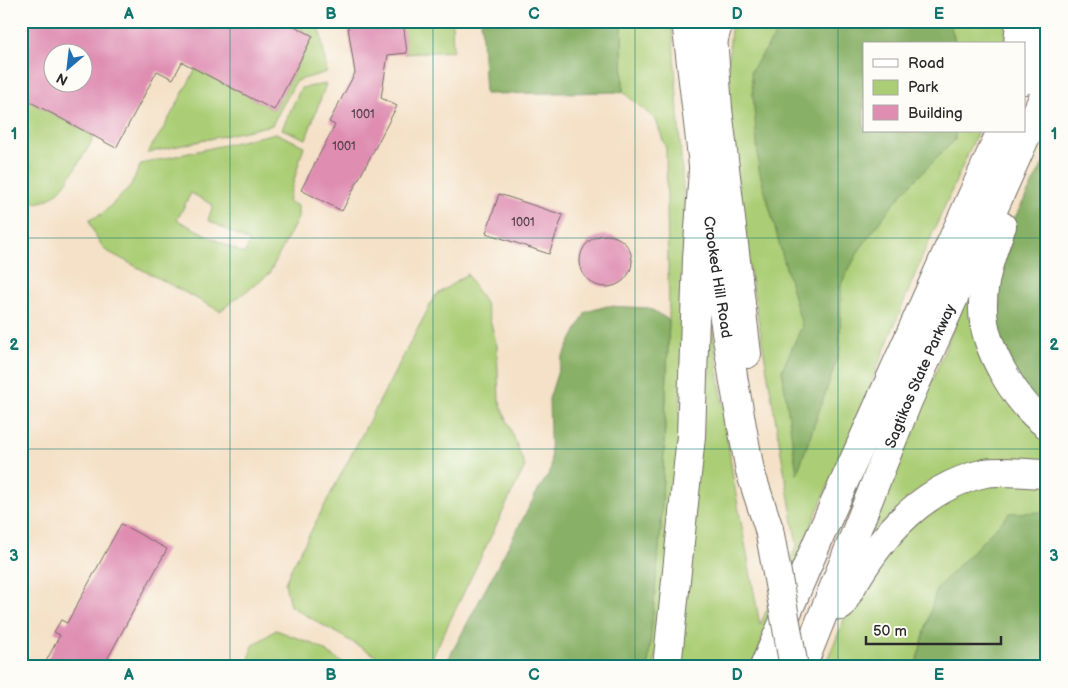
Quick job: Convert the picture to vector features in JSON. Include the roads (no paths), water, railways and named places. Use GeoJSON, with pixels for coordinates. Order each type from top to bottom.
{"type":"FeatureCollection","features":[{"type":"Feature","properties":{"kind":"main road","name":"Crooked Hill Road"},"geometry":{"type":"LineString","coordinates":[[686,21],[703,170],[722,309],[750,471],[769,529]]}},
{"type":"Feature","properties":{"kind":"main road"},"geometry":{"type":"LineString","coordinates":[[1018,42],[1020,21]]}},
{"type":"Feature","properties":{"kind":"main road","name":"Crooked Hill Road"},"geometry":{"type":"LineString","coordinates":[[715,28],[718,109],[742,313],[760,435],[769,529],[794,667]]}},
{"type":"Feature","properties":{"kind":"main road"},"geometry":{"type":"LineString","coordinates":[[1026,76],[1047,31]]}},
{"type":"Feature","properties":{"kind":"main road","name":"Sagtikos State Parkway"},"geometry":{"type":"LineString","coordinates":[[802,667],[908,401],[1047,89]]}},
{"type":"Feature","properties":{"kind":"main road"},"geometry":{"type":"LineString","coordinates":[[1047,105],[995,245],[986,278],[982,310],[989,340],[1001,371],[1020,398],[1047,425]]}},
{"type":"Feature","properties":{"kind":"main road"},"geometry":{"type":"LineString","coordinates":[[959,224],[988,132]]}},
{"type":"Feature","properties":{"kind":"main road","name":"Sagtikos State Parkway"},"geometry":{"type":"LineString","coordinates":[[764,667],[1001,132]]}},
{"type":"Feature","properties":{"kind":"main road"},"geometry":{"type":"LineString","coordinates":[[667,667],[691,436],[697,259],[703,170]]}},
{"type":"Feature","properties":{"kind":"main road"},"geometry":{"type":"LineString","coordinates":[[808,667],[854,580],[876,548],[899,520],[926,499],[964,479],[988,472],[1047,474]]}}]}
